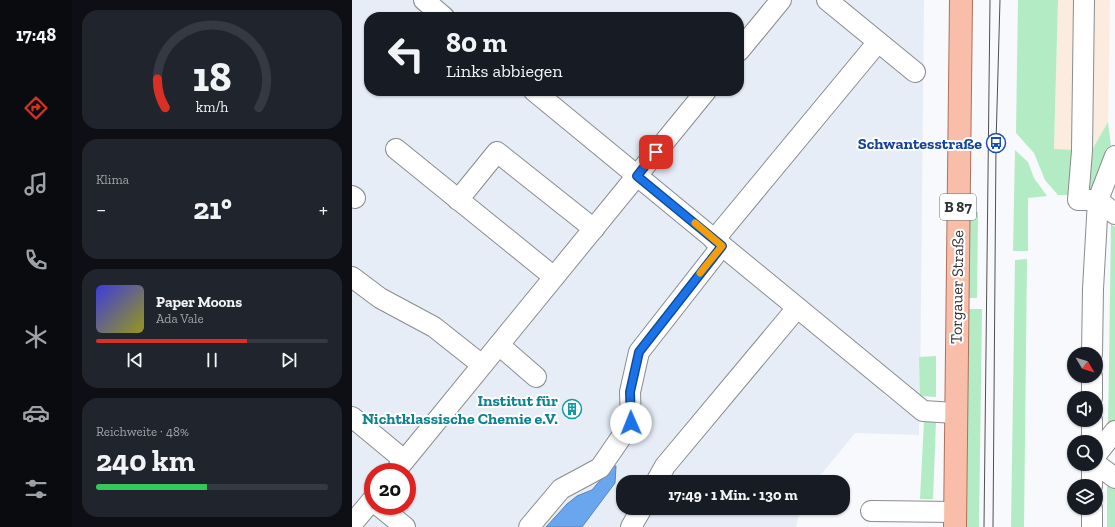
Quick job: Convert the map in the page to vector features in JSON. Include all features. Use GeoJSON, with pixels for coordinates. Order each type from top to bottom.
{"type":"FeatureCollection","features":[{"type":"Feature","properties":{"kind":"main road","name":"Torgauer Straße"},"geometry":{"type":"LineString","coordinates":[[955,519],[961,0]]}},
{"type":"Feature","properties":{"kind":"street"},"geometry":{"type":"LineString","coordinates":[[424,0],[438,12]]}},
{"type":"Feature","properties":{"kind":"street"},"geometry":{"type":"LineString","coordinates":[[744,45],[781,0]]}},
{"type":"Feature","properties":{"kind":"street"},"geometry":{"type":"LineString","coordinates":[[827,0],[915,72]]}},
{"type":"Feature","properties":{"kind":"street"},"geometry":{"type":"LineString","coordinates":[[1084,0],[1082,151],[1078,200],[1098,200],[1115,214]]}},
{"type":"Feature","properties":{"kind":"street"},"geometry":{"type":"LineString","coordinates":[[529,527],[561,489],[600,468],[631,423],[630,392],[639,352],[718,243],[878,42]]}},
{"type":"Feature","properties":{"kind":"street"},"geometry":{"type":"LineString","coordinates":[[540,96],[923,411],[956,413]]}},
{"type":"Feature","properties":{"kind":"street"},"geometry":{"type":"LineString","coordinates":[[401,463],[702,96]]}},
{"type":"Feature","properties":{"kind":"street"},"geometry":{"type":"LineString","coordinates":[[396,149],[554,277]]}},
{"type":"Feature","properties":{"kind":"street"},"geometry":{"type":"LineString","coordinates":[[458,200],[497,152],[594,229]]}},
{"type":"Feature","properties":{"kind":"street"},"geometry":{"type":"LineString","coordinates":[[1092,347],[1093,288],[1098,200],[1115,156]]}},
{"type":"Feature","properties":{"kind":"street"},"geometry":{"type":"LineString","coordinates":[[352,277],[380,298],[434,327],[482,365]]}},
{"type":"Feature","properties":{"kind":"street"},"geometry":{"type":"LineString","coordinates":[[660,475],[665,466],[797,308]]}},
{"type":"Feature","properties":{"kind":"street"},"geometry":{"type":"LineString","coordinates":[[499,345],[536,377]]}},
{"type":"Feature","properties":{"kind":"street"},"geometry":{"type":"LineString","coordinates":[[352,417],[396,463]]}},
{"type":"Feature","properties":{"kind":"street"},"geometry":{"type":"LineString","coordinates":[[1103,446],[1115,431]]}},
{"type":"Feature","properties":{"kind":"street"},"geometry":{"type":"LineString","coordinates":[[1103,469],[1115,478]]}},
{"type":"Feature","properties":{"kind":"street"},"geometry":{"type":"LineString","coordinates":[[871,511],[955,519]]}},
{"type":"Feature","properties":{"kind":"street"},"geometry":{"type":"LineString","coordinates":[[352,524],[364,512]]}},
{"type":"Feature","properties":{"kind":"street"},"geometry":{"type":"LineString","coordinates":[[391,515],[406,527]]}},
{"type":"Feature","properties":{"kind":"street"},"geometry":{"type":"LineString","coordinates":[[631,527],[638,515]]}},
{"type":"Feature","properties":{"kind":"street"},"geometry":{"type":"LineString","coordinates":[[1092,515],[1092,527]]}},
{"type":"Feature","properties":{"kind":"shaded area"},"geometry":{"type":"Polygon","coordinates":[[[352,0],[924,0],[920,396],[896,377],[883,394],[919,421],[919,435],[855,433],[821,475],[616,475],[616,515],[799,515],[796,527],[352,527],[352,0]]]}},
{"type":"Feature","properties":{"kind":"shaded area"},"geometry":{"type":"Polygon","coordinates":[[[1058,0],[1110,0],[1108,122],[1092,150],[1054,150],[1058,0]]]}},
{"type":"Feature","properties":{"kind":"green space"},"geometry":{"type":"Polygon","coordinates":[[[1018,0],[1058,0],[1054,149],[1074,150],[1071,195],[1058,195],[1045,180],[1034,153],[1016,133],[1018,0]]]}},
{"type":"Feature","properties":{"kind":"green space"},"geometry":{"type":"Polygon","coordinates":[[[1108,122],[1111,146],[1092,191],[1085,191],[1092,150],[1108,122]]]}},
{"type":"Feature","properties":{"kind":"green space"},"geometry":{"type":"Polygon","coordinates":[[[1015,150],[1028,162],[1034,178],[1047,196],[1028,198],[1028,251],[1013,251],[1015,150]]]}},
{"type":"Feature","properties":{"kind":"green space"},"geometry":{"type":"Polygon","coordinates":[[[969,212],[978,212],[977,298],[968,298],[969,212]]]}},
{"type":"Feature","properties":{"kind":"green space"},"geometry":{"type":"Polygon","coordinates":[[[1111,224],[1115,227],[1115,423],[1108,432],[1111,224]]]}},
{"type":"Feature","properties":{"kind":"green space"},"geometry":{"type":"Polygon","coordinates":[[[1027,259],[1024,527],[1011,527],[1015,260],[1027,259]]]}},
{"type":"Feature","properties":{"kind":"green space"},"geometry":{"type":"Polygon","coordinates":[[[968,309],[982,309],[979,527],[965,527],[968,309]]]}},
{"type":"Feature","properties":{"kind":"green space"},"geometry":{"type":"Polygon","coordinates":[[[936,356],[936,397],[920,396],[919,357],[936,356]]]}},
{"type":"Feature","properties":{"kind":"green space"},"geometry":{"type":"Polygon","coordinates":[[[924,421],[936,422],[933,499],[920,499],[924,421]]]}},
{"type":"Feature","properties":{"kind":"green space"},"geometry":{"type":"Polygon","coordinates":[[[1107,485],[1115,489],[1115,527],[1107,527],[1107,485]]]}},
{"type":"Feature","properties":{"kind":"water"},"geometry":{"type":"Polygon","coordinates":[[[612,466],[616,466],[615,483],[582,527],[546,527],[567,504],[577,496],[592,490],[612,466]]]}},
{"type":"Feature","properties":{"kind":"tram line"},"geometry":{"type":"LineString","coordinates":[[984,527],[990,0]]}},
{"type":"Feature","properties":{"kind":"tram line"},"geometry":{"type":"LineString","coordinates":[[993,527],[996,143],[1000,0]]}},
{"type":"Feature","properties":{"kind":"slow traffic"},"geometry":{"type":"LineString","coordinates":[[695,223],[722,246],[700,273]]}},
{"type":"Feature","properties":{"kind":"place","name":"Schwantesstraße"},"geometry":{"type":"Point","coordinates":[996,143]}},
{"type":"Feature","properties":{"kind":"place","name":"Institut für Nichtklassische Chemie e.V."},"geometry":{"type":"Point","coordinates":[572,409]}},
{"type":"Feature","properties":{"kind":"route"},"geometry":{"type":"LineString","coordinates":[[631,423],[630,392],[639,352],[722,246],[637,176],[656,152]]}}]}
